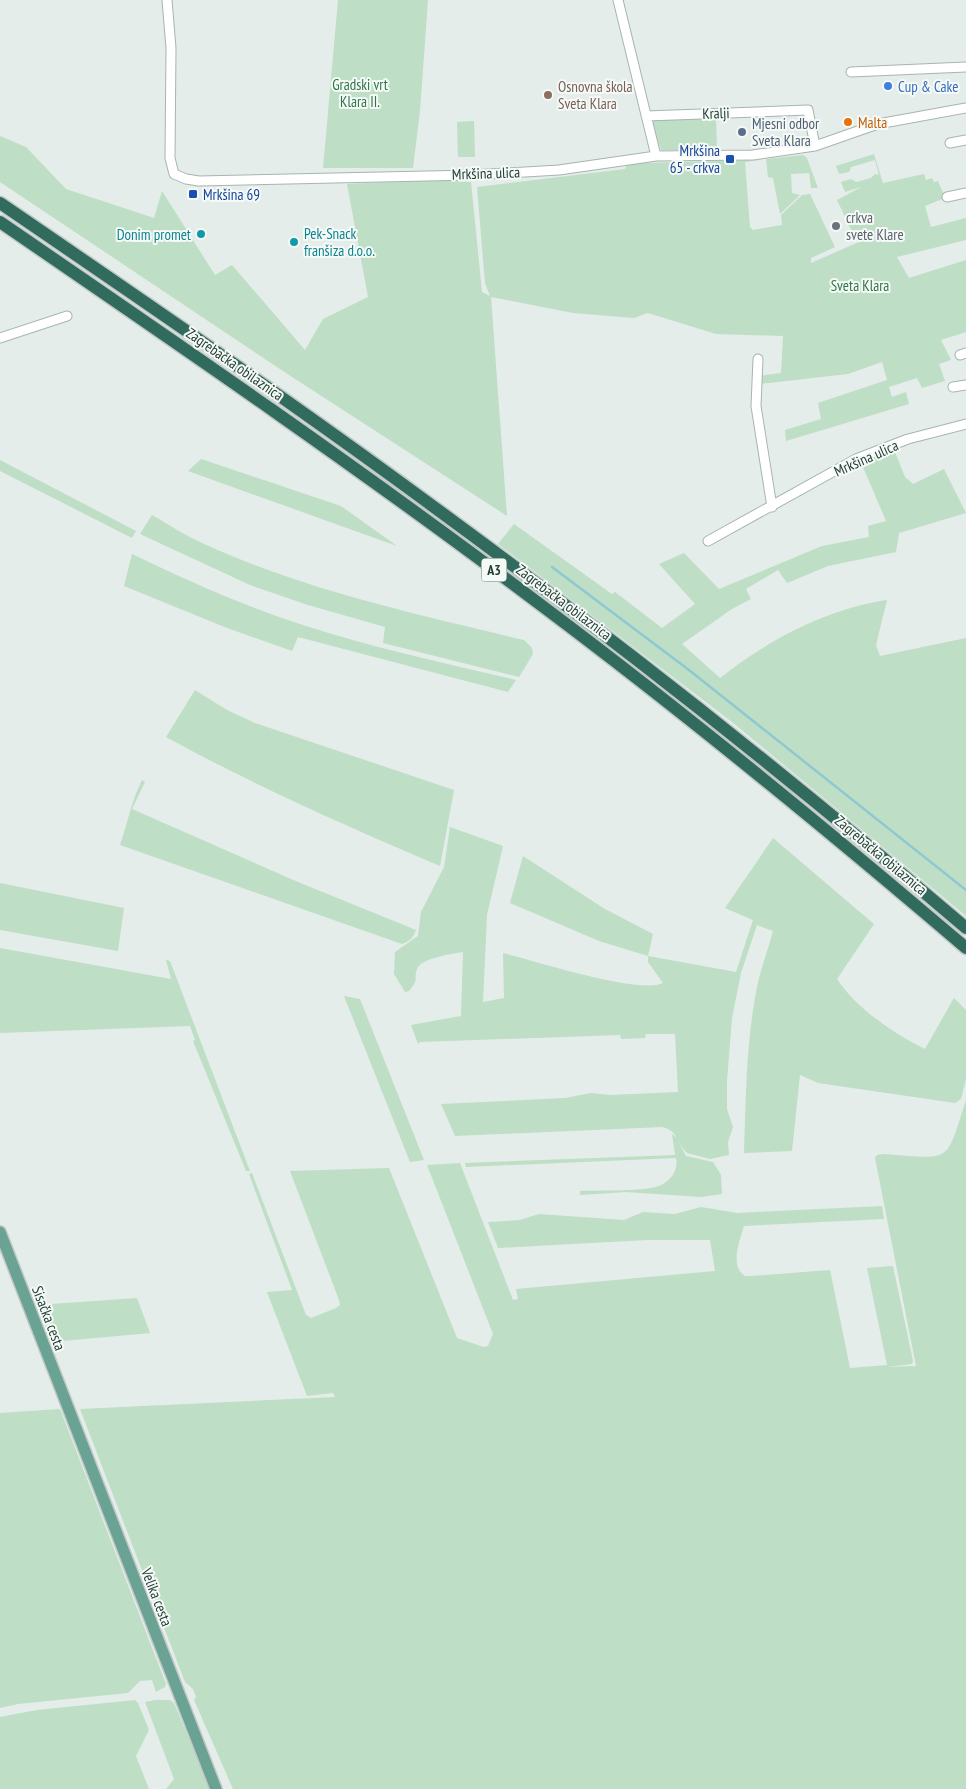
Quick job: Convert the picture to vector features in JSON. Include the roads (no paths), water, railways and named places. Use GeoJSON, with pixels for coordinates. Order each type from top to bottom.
{"type":"FeatureCollection","features":[{"type":"Feature","properties":{"kind":"highway","name":"Zagrebačka obilaznica"},"geometry":{"type":"LineString","coordinates":[[0,203],[253,378],[555,596],[684,695],[799,788],[966,928]]}},
{"type":"Feature","properties":{"kind":"highway","name":"Zagrebačka obilaznica"},"geometry":{"type":"LineString","coordinates":[[0,222],[252,396],[546,608],[783,794],[966,948]]}},
{"type":"Feature","properties":{"kind":"main road","name":"Sisačka cesta"},"geometry":{"type":"LineString","coordinates":[[0,1232],[71,1415]]}},
{"type":"Feature","properties":{"kind":"main road","name":"Velika cesta"},"geometry":{"type":"LineString","coordinates":[[71,1415],[216,1789]]}},
{"type":"Feature","properties":{"kind":"street","name":"Mrkšina ulica"},"geometry":{"type":"LineString","coordinates":[[167,0],[172,48],[170,158],[174,174],[180,177],[199,180],[228,181],[473,175],[559,170],[656,156],[753,155],[815,146],[878,124],[966,108]]}},
{"type":"Feature","properties":{"kind":"street"},"geometry":{"type":"LineString","coordinates":[[618,0],[656,156]]}},
{"type":"Feature","properties":{"kind":"street"},"geometry":{"type":"LineString","coordinates":[[851,72],[966,67]]}},
{"type":"Feature","properties":{"kind":"street","name":"Kralji"},"geometry":{"type":"LineString","coordinates":[[646,116],[808,110],[815,146]]}},
{"type":"Feature","properties":{"kind":"street"},"geometry":{"type":"LineString","coordinates":[[950,143],[966,140]]}},
{"type":"Feature","properties":{"kind":"street"},"geometry":{"type":"LineString","coordinates":[[947,198],[966,193]]}},
{"type":"Feature","properties":{"kind":"street"},"geometry":{"type":"LineString","coordinates":[[0,338],[67,316]]}},
{"type":"Feature","properties":{"kind":"street"},"geometry":{"type":"LineString","coordinates":[[758,359],[756,406],[772,507]]}},
{"type":"Feature","properties":{"kind":"street"},"geometry":{"type":"LineString","coordinates":[[953,387],[966,384]]}},
{"type":"Feature","properties":{"kind":"street","name":"Mrkšina ulica"},"geometry":{"type":"LineString","coordinates":[[708,541],[856,459],[908,439],[966,424]]}},
{"type":"Feature","properties":{"kind":"waterway"},"geometry":{"type":"LineString","coordinates":[[552,567],[689,670],[966,890]]}},
{"type":"Feature","properties":{"kind":"place","name":"Cup & Cake"},"geometry":{"type":"Point","coordinates":[888,86]}},
{"type":"Feature","properties":{"kind":"place","name":"Osnovna škola Sveta Klara"},"geometry":{"type":"Point","coordinates":[548,95]}},
{"type":"Feature","properties":{"kind":"place","name":"Malta"},"geometry":{"type":"Point","coordinates":[848,122]}},
{"type":"Feature","properties":{"kind":"place","name":"Mjesni odbor Sveta Klara"},"geometry":{"type":"Point","coordinates":[742,132]}},
{"type":"Feature","properties":{"kind":"place","name":"Mrkšina 65 - crkva"},"geometry":{"type":"Point","coordinates":[730,159]}},
{"type":"Feature","properties":{"kind":"place","name":"Mrkšina 69"},"geometry":{"type":"Point","coordinates":[193,194]}},
{"type":"Feature","properties":{"kind":"place","name":"crkva svete Klare"},"geometry":{"type":"Point","coordinates":[836,226]}},
{"type":"Feature","properties":{"kind":"place","name":"Donim promet"},"geometry":{"type":"Point","coordinates":[201,234]}},
{"type":"Feature","properties":{"kind":"place","name":"Pek-Snack franšiza d.o.o."},"geometry":{"type":"Point","coordinates":[294,242]}},
{"type":"Feature","properties":{"kind":"park label","name":"Gradski vrt Klara II."},"geometry":{"type":"Point","coordinates":[360,92]}},
{"type":"Feature","properties":{"kind":"park label","name":"Sveta Klara"},"geometry":{"type":"Point","coordinates":[860,285]}}]}
